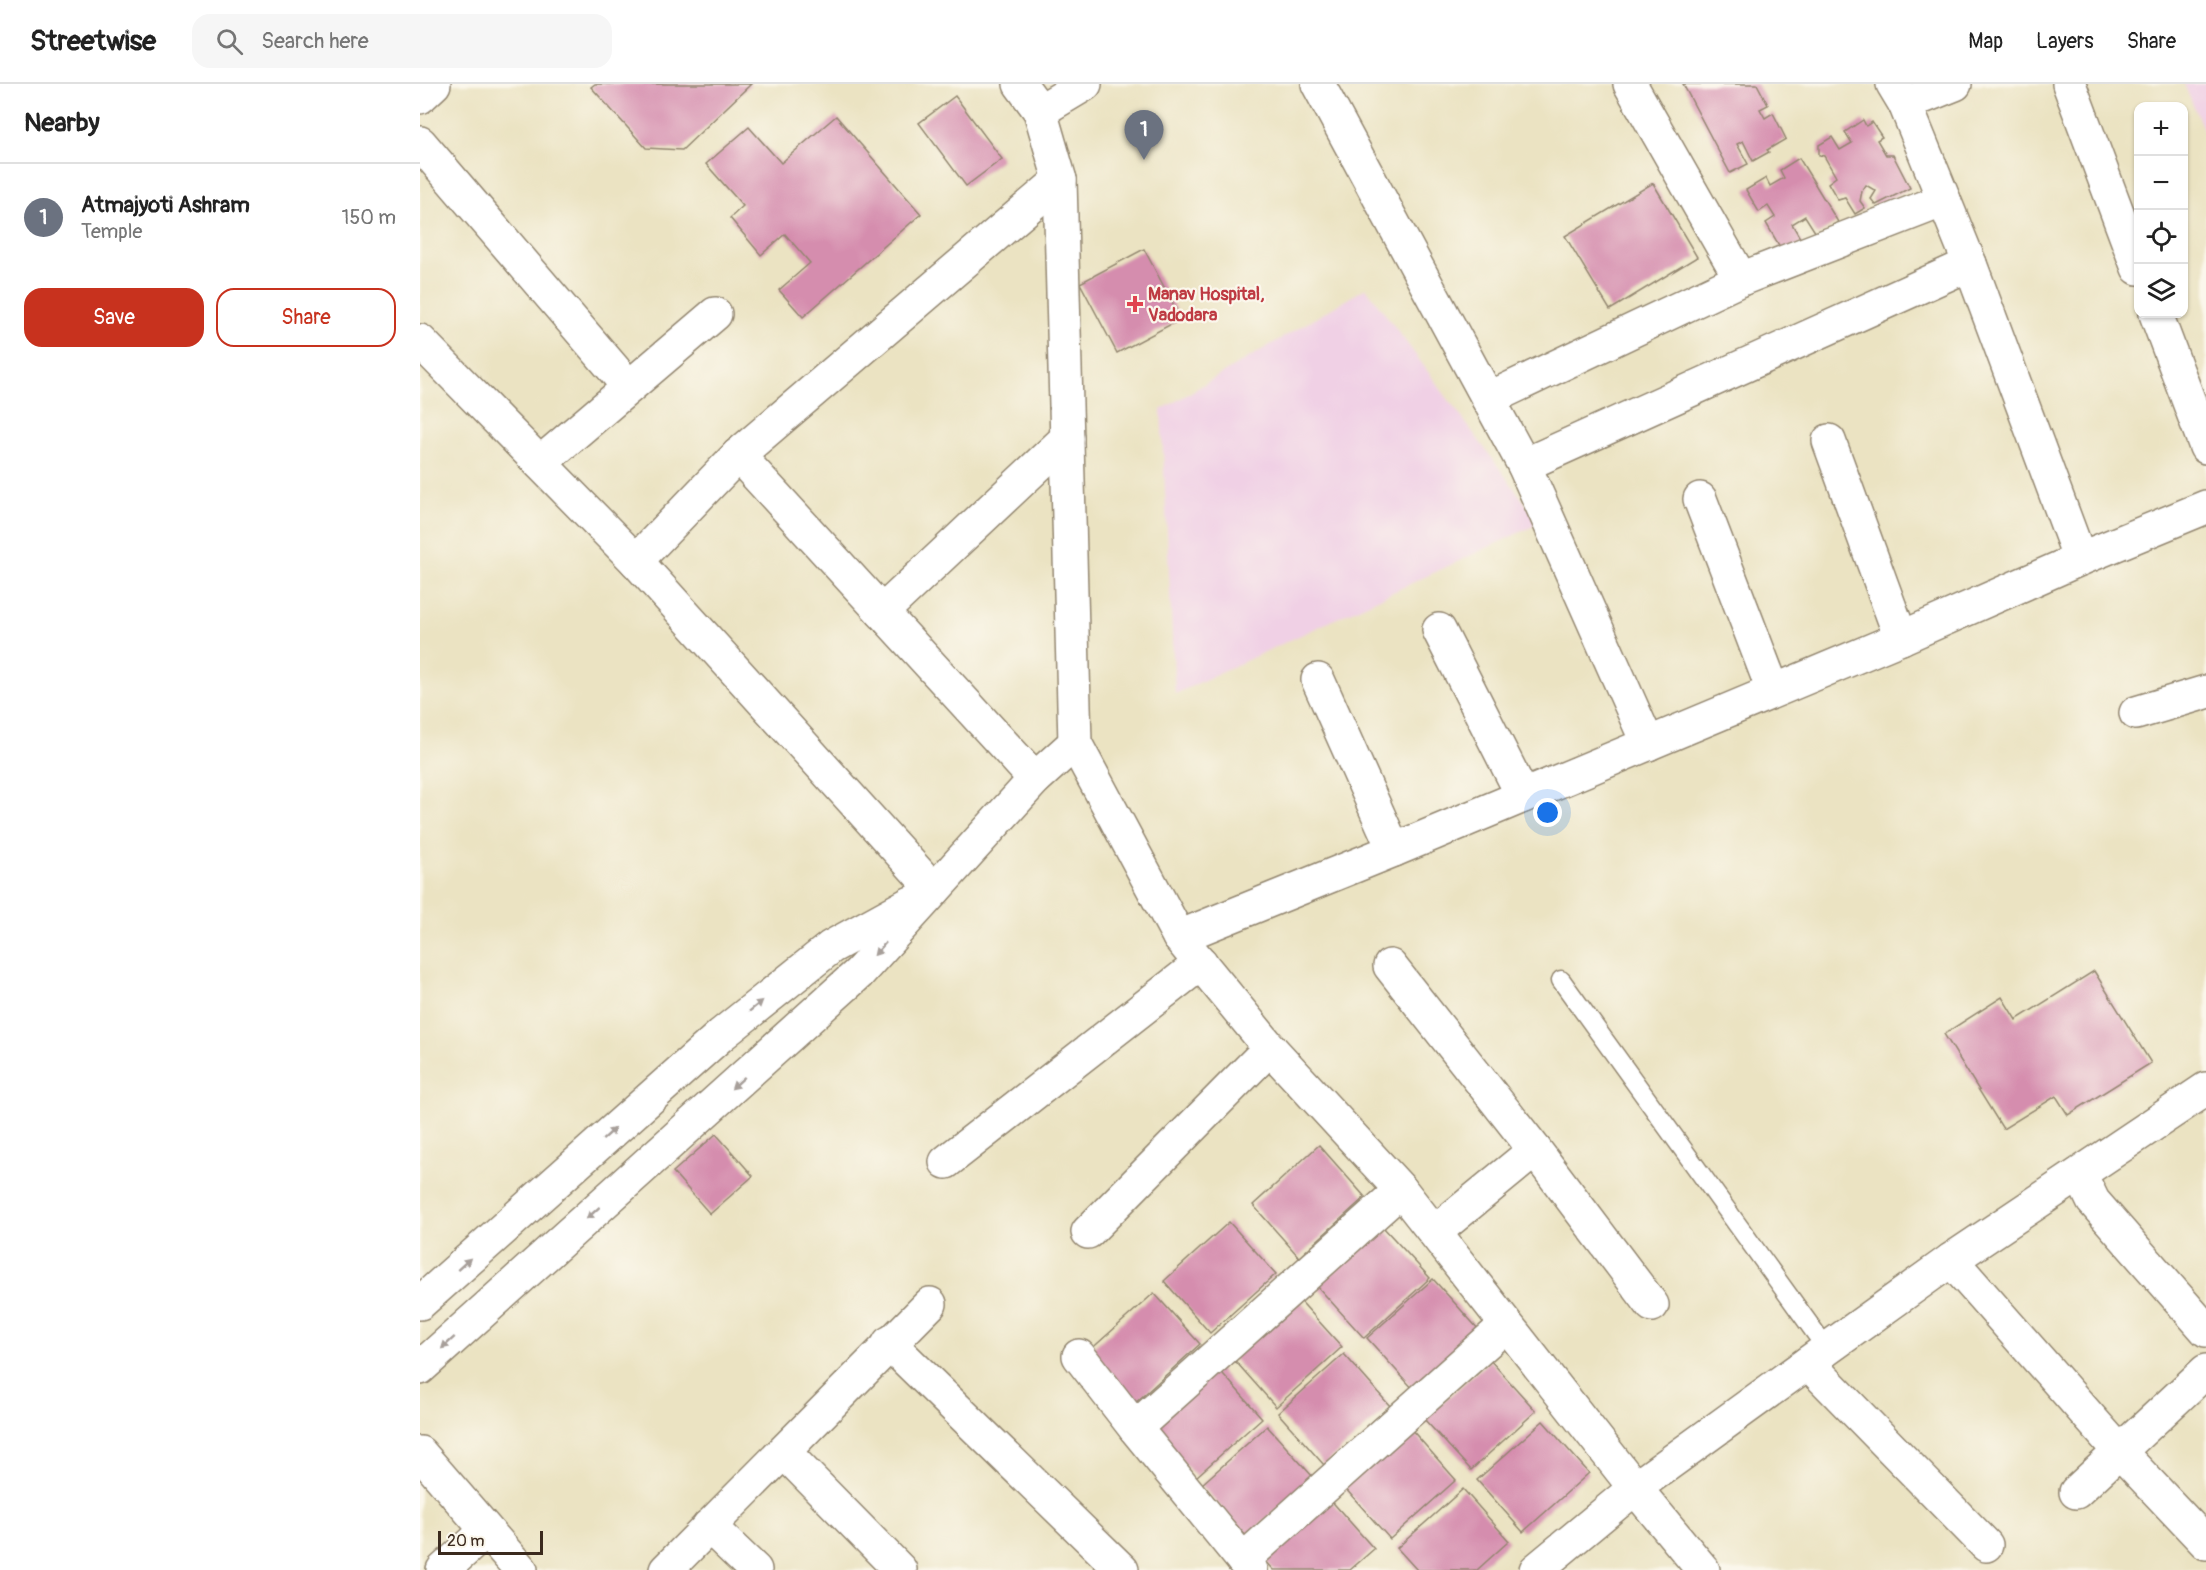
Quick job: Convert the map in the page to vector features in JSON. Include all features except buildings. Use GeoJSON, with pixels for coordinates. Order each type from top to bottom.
{"type":"FeatureCollection","features":[{"type":"Feature","properties":{"kind":"street"},"geometry":{"type":"LineString","coordinates":[[420,97],[434,84]]}},
{"type":"Feature","properties":{"kind":"street"},"geometry":{"type":"LineString","coordinates":[[1020,84],[1040,111],[1060,180],[1075,743],[1179,937],[1270,1048],[1401,1190],[1635,1488],[1703,1570]]}},
{"type":"Feature","properties":{"kind":"street"},"geometry":{"type":"LineString","coordinates":[[1040,111],[1085,84]]}},
{"type":"Feature","properties":{"kind":"street"},"geometry":{"type":"LineString","coordinates":[[1318,84],[1524,465],[1648,744]]}},
{"type":"Feature","properties":{"kind":"street"},"geometry":{"type":"LineString","coordinates":[[1630,84],[1741,279]]}},
{"type":"Feature","properties":{"kind":"street"},"geometry":{"type":"LineString","coordinates":[[1955,84],[1899,94],[1970,264],[2079,559]]}},
{"type":"Feature","properties":{"kind":"street"},"geometry":{"type":"LineString","coordinates":[[2069,84],[2137,264]]}},
{"type":"Feature","properties":{"kind":"street"},"geometry":{"type":"LineString","coordinates":[[420,143],[629,387]]}},
{"type":"Feature","properties":{"kind":"street"},"geometry":{"type":"LineString","coordinates":[[636,561],[738,455],[1060,180]]}},
{"type":"Feature","properties":{"kind":"street"},"geometry":{"type":"LineString","coordinates":[[1488,399],[1741,279],[1944,200]]}},
{"type":"Feature","properties":{"kind":"street"},"geometry":{"type":"LineString","coordinates":[[1524,465],[1970,264]]}},
{"type":"Feature","properties":{"kind":"street"},"geometry":{"type":"LineString","coordinates":[[540,464],[715,314]]}},
{"type":"Feature","properties":{"kind":"street"},"geometry":{"type":"LineString","coordinates":[[2158,318],[2206,447]]}},
{"type":"Feature","properties":{"kind":"street"},"geometry":{"type":"LineString","coordinates":[[420,341],[636,561],[934,890]]}},
{"type":"Feature","properties":{"kind":"street"},"geometry":{"type":"LineString","coordinates":[[882,612],[1067,438]]}},
{"type":"Feature","properties":{"kind":"street"},"geometry":{"type":"LineString","coordinates":[[1829,441],[1901,638]]}},
{"type":"Feature","properties":{"kind":"street"},"geometry":{"type":"LineString","coordinates":[[738,455],[1035,779]]}},
{"type":"Feature","properties":{"kind":"street"},"geometry":{"type":"LineString","coordinates":[[1700,499],[1773,690]]}},
{"type":"Feature","properties":{"kind":"street"},"geometry":{"type":"LineString","coordinates":[[1179,937],[1395,850],[1901,638],[2079,559],[2206,507]]}},
{"type":"Feature","properties":{"kind":"street"},"geometry":{"type":"LineString","coordinates":[[1439,630],[1523,796]]}},
{"type":"Feature","properties":{"kind":"street"},"geometry":{"type":"LineString","coordinates":[[1318,680],[1395,850]]}},
{"type":"Feature","properties":{"kind":"street"},"geometry":{"type":"LineString","coordinates":[[2136,713],[2206,692]]}},
{"type":"Feature","properties":{"kind":"street"},"geometry":{"type":"LineString","coordinates":[[420,1368],[859,973],[1035,779],[1075,743]]}},
{"type":"Feature","properties":{"kind":"street"},"geometry":{"type":"LineString","coordinates":[[420,1303],[721,1035],[831,947],[934,890]]}},
{"type":"Feature","properties":{"kind":"street"},"geometry":{"type":"LineString","coordinates":[[946,1162],[1201,963]]}},
{"type":"Feature","properties":{"kind":"street"},"geometry":{"type":"LineString","coordinates":[[1390,966],[1535,1150],[1652,1305]]}},
{"type":"Feature","properties":{"kind":"street"},"geometry":{"type":"LineString","coordinates":[[1088,1232],[1270,1048]]}},
{"type":"Feature","properties":{"kind":"street"},"geometry":{"type":"LineString","coordinates":[[1536,1570],[1635,1488],[1951,1260],[2206,1089]]}},
{"type":"Feature","properties":{"kind":"street"},"geometry":{"type":"LineString","coordinates":[[1435,1232],[1535,1150]]}},
{"type":"Feature","properties":{"kind":"street"},"geometry":{"type":"LineString","coordinates":[[2080,1174],[2093,1201],[2206,1330]]}},
{"type":"Feature","properties":{"kind":"street"},"geometry":{"type":"LineString","coordinates":[[1135,1428],[1401,1190]]}},
{"type":"Feature","properties":{"kind":"street"},"geometry":{"type":"LineString","coordinates":[[1951,1260],[2120,1452],[2206,1543]]}},
{"type":"Feature","properties":{"kind":"street"},"geometry":{"type":"LineString","coordinates":[[666,1570],[930,1304]]}},
{"type":"Feature","properties":{"kind":"street"},"geometry":{"type":"LineString","coordinates":[[1079,1356],[1247,1565],[1506,1325]]}},
{"type":"Feature","properties":{"kind":"street"},"geometry":{"type":"LineString","coordinates":[[889,1343],[1122,1570]]}},
{"type":"Feature","properties":{"kind":"street"},"geometry":{"type":"LineString","coordinates":[[1818,1356],[1986,1545]]}},
{"type":"Feature","properties":{"kind":"street"},"geometry":{"type":"LineString","coordinates":[[2076,1492],[2206,1371]]}},
{"type":"Feature","properties":{"kind":"street"},"geometry":{"type":"LineString","coordinates":[[784,1452],[900,1570]]}},
{"type":"Feature","properties":{"kind":"street"},"geometry":{"type":"LineString","coordinates":[[420,1453],[521,1570]]}},
{"type":"Feature","properties":{"kind":"street"},"geometry":{"type":"LineString","coordinates":[[709,1526],[755,1570]]}},
{"type":"Feature","properties":{"kind":"street"},"geometry":{"type":"LineString","coordinates":[[443,1570],[486,1531]]}},
{"type":"Feature","properties":{"kind":"lane"},"geometry":{"type":"LineString","coordinates":[[1561,980],[1818,1356]]}},
{"type":"Feature","properties":{"kind":"shaded area"},"geometry":{"type":"Polygon","coordinates":[[[2184,84],[2206,84],[2206,136],[2184,84]]]}},
{"type":"Feature","properties":{"kind":"shaded area"},"geometry":{"type":"Polygon","coordinates":[[[1366,288],[1540,523],[1175,694],[1161,410],[1366,288]]]}},
{"type":"Feature","properties":{"kind":"place","name":"Atmajyoti Ashram"},"geometry":{"type":"Point","coordinates":[1144,160]}},
{"type":"Feature","properties":{"kind":"place","name":"Manav Hospital, Vadodara"},"geometry":{"type":"Point","coordinates":[1135,304]}}]}
